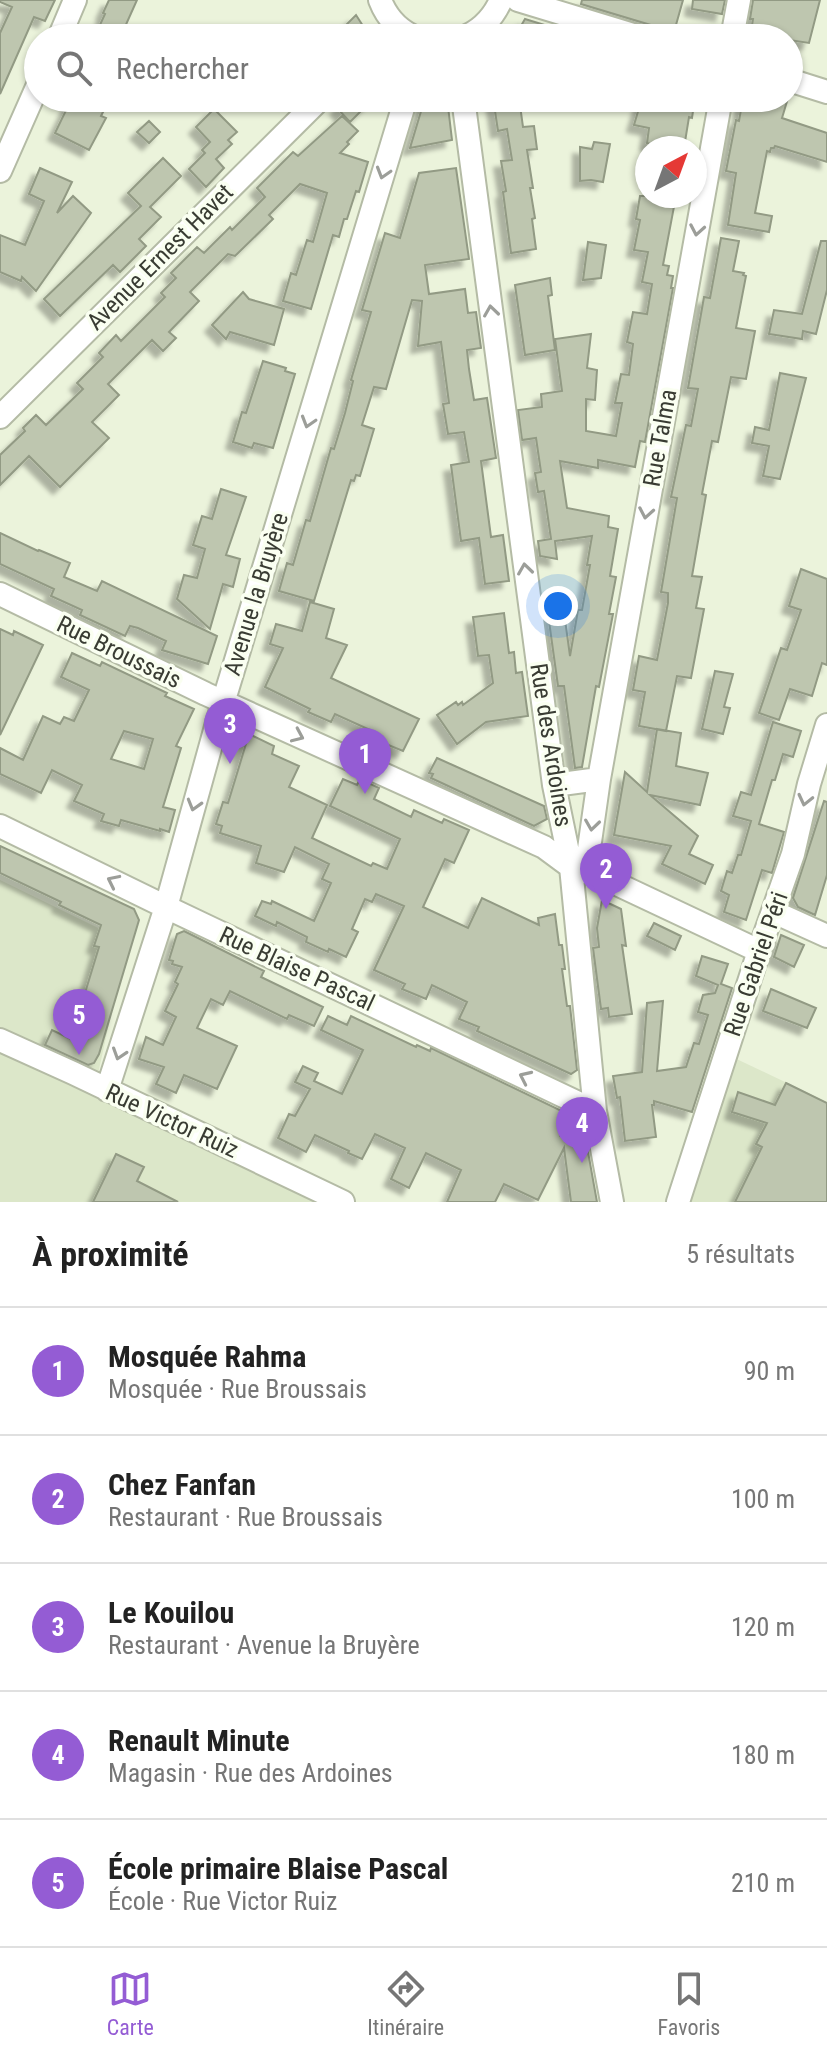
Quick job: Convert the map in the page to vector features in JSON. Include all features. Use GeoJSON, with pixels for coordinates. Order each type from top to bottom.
{"type":"FeatureCollection","features":[{"type":"Feature","properties":{"kind":"street"},"geometry":{"type":"LineString","coordinates":[[65,24],[75,0]]}},
{"type":"Feature","properties":{"kind":"street"},"geometry":{"type":"LineString","coordinates":[[380,0],[387,24]]}},
{"type":"Feature","properties":{"kind":"street"},"geometry":{"type":"LineString","coordinates":[[486,24],[501,0]]}},
{"type":"Feature","properties":{"kind":"street"},"geometry":{"type":"LineString","coordinates":[[518,0],[597,24]]}},
{"type":"Feature","properties":{"kind":"street"},"geometry":{"type":"LineString","coordinates":[[735,24],[739,0]]}},
{"type":"Feature","properties":{"kind":"street"},"geometry":{"type":"LineString","coordinates":[[803,84],[827,92]]}},
{"type":"Feature","properties":{"kind":"street"},"geometry":{"type":"LineString","coordinates":[[0,171],[26,112]]}},
{"type":"Feature","properties":{"kind":"street","name":"Avenue Ernest Havet"},"geometry":{"type":"LineString","coordinates":[[0,417],[307,112]]}},
{"type":"Feature","properties":{"kind":"street","name":"Avenue la Bruyère"},"geometry":{"type":"LineString","coordinates":[[107,1090],[166,907],[224,702],[402,112]]}},
{"type":"Feature","properties":{"kind":"street","name":"Rue des Ardoines"},"geometry":{"type":"LineString","coordinates":[[465,112],[554,785],[571,867],[595,1111],[612,1202]]}},
{"type":"Feature","properties":{"kind":"street","name":"Rue Talma"},"geometry":{"type":"LineString","coordinates":[[602,877],[588,856],[599,779],[718,112]]}},
{"type":"Feature","properties":{"kind":"street","name":"Rue Broussais"},"geometry":{"type":"LineString","coordinates":[[0,594],[224,702],[544,847],[571,867],[602,877],[759,951]]}},
{"type":"Feature","properties":{"kind":"street","name":"Rue Gabriel Péri"},"geometry":{"type":"LineString","coordinates":[[678,1202],[793,854],[827,725]]}},
{"type":"Feature","properties":{"kind":"street"},"geometry":{"type":"LineString","coordinates":[[554,785],[599,779]]}},
{"type":"Feature","properties":{"kind":"street","name":"Rue Blaise Pascal"},"geometry":{"type":"LineString","coordinates":[[0,826],[595,1111]]}},
{"type":"Feature","properties":{"kind":"street"},"geometry":{"type":"LineString","coordinates":[[774,912],[827,936]]}},
{"type":"Feature","properties":{"kind":"street","name":"Rue Victor Ruiz"},"geometry":{"type":"LineString","coordinates":[[0,1040],[343,1202]]}},
{"type":"Feature","properties":{"kind":"shaded area"},"geometry":{"type":"Polygon","coordinates":[[[0,880],[127,942],[96,1083],[0,1040],[0,880]]]}},
{"type":"Feature","properties":{"kind":"shaded area"},"geometry":{"type":"Polygon","coordinates":[[[0,1044],[343,1202],[0,1202],[0,1044]]]}},
{"type":"Feature","properties":{"kind":"shaded area"},"geometry":{"type":"Polygon","coordinates":[[[726,1054],[827,1102],[827,1202],[678,1202],[726,1054]]]}},
{"type":"Feature","properties":{"kind":"building"},"geometry":{"type":"Polygon","coordinates":[[[55,0],[45,21],[34,17],[31,24],[24,24],[24,40],[0,94],[0,33],[12,7],[0,2],[55,0]]]}},
{"type":"Feature","properties":{"kind":"building"},"geometry":{"type":"Polygon","coordinates":[[[109,0],[137,0],[126,24],[100,24],[109,0]]]}},
{"type":"Feature","properties":{"kind":"building"},"geometry":{"type":"Polygon","coordinates":[[[582,0],[683,0],[676,24],[647,24],[581,4],[582,0]]]}},
{"type":"Feature","properties":{"kind":"building"},"geometry":{"type":"Polygon","coordinates":[[[693,0],[725,0],[722,14],[692,9],[693,0]]]}},
{"type":"Feature","properties":{"kind":"building"},"geometry":{"type":"Polygon","coordinates":[[[753,0],[820,0],[809,43],[803,42],[803,24],[752,24],[753,19],[750,19],[753,0]]]}},
{"type":"Feature","properties":{"kind":"building"},"geometry":{"type":"Polygon","coordinates":[[[356,15],[362,24],[347,24],[356,15]]]}},
{"type":"Feature","properties":{"kind":"building"},"geometry":{"type":"Polygon","coordinates":[[[525,19],[541,24],[522,24],[525,19]]]}},
{"type":"Feature","properties":{"kind":"building"},"geometry":{"type":"Polygon","coordinates":[[[65,112],[103,112],[101,116],[106,118],[89,150],[55,133],[65,112]]]}},
{"type":"Feature","properties":{"kind":"building"},"geometry":{"type":"Polygon","coordinates":[[[211,112],[217,112],[237,132],[228,140],[232,144],[216,159],[224,168],[206,187],[189,169],[205,153],[202,150],[210,142],[196,127],[211,112]]]}},
{"type":"Feature","properties":{"kind":"building"},"geometry":{"type":"Polygon","coordinates":[[[341,112],[360,112],[350,122],[341,112]]]}},
{"type":"Feature","properties":{"kind":"building"},"geometry":{"type":"Polygon","coordinates":[[[421,112],[449,112],[452,140],[410,148],[421,112]]]}},
{"type":"Feature","properties":{"kind":"building"},"geometry":{"type":"Polygon","coordinates":[[[495,112],[521,112],[523,127],[534,126],[537,149],[527,150],[533,188],[530,188],[536,249],[511,253],[501,161],[512,160],[507,129],[498,131],[495,112]]]}},
{"type":"Feature","properties":{"kind":"building"},"geometry":{"type":"Polygon","coordinates":[[[638,112],[693,112],[686,136],[648,136],[649,128],[634,125],[638,112]]]}},
{"type":"Feature","properties":{"kind":"building"},"geometry":{"type":"Polygon","coordinates":[[[741,112],[784,112],[782,118],[827,133],[827,162],[775,146],[770,152],[767,151],[755,213],[772,216],[769,232],[728,225],[736,173],[726,171],[736,120],[739,121],[741,112]]]}},
{"type":"Feature","properties":{"kind":"building"},"geometry":{"type":"Polygon","coordinates":[[[342,116],[358,131],[340,153],[368,162],[359,192],[356,191],[339,237],[333,235],[311,309],[283,301],[291,273],[296,275],[307,240],[313,242],[327,193],[300,184],[269,215],[273,219],[235,256],[228,254],[190,292],[199,301],[169,332],[176,338],[163,351],[152,340],[108,384],[119,395],[92,422],[109,438],[60,487],[29,456],[0,485],[0,455],[25,431],[23,428],[36,415],[46,425],[83,389],[77,383],[103,357],[99,353],[116,335],[121,341],[165,297],[161,293],[176,278],[171,273],[197,247],[204,253],[230,227],[232,230],[265,197],[257,188],[293,152],[298,156],[342,116]]]}},
{"type":"Feature","properties":{"kind":"building"},"geometry":{"type":"Polygon","coordinates":[[[149,121],[160,132],[149,143],[137,132],[149,121]]]}},
{"type":"Feature","properties":{"kind":"building"},"geometry":{"type":"Polygon","coordinates":[[[594,142],[610,144],[603,182],[580,181],[580,147],[592,149],[594,142]]]}},
{"type":"Feature","properties":{"kind":"building"},"geometry":{"type":"Polygon","coordinates":[[[163,158],[181,176],[150,207],[161,217],[139,239],[146,246],[120,272],[113,265],[60,316],[44,299],[141,206],[128,193],[163,158]]]}},
{"type":"Feature","properties":{"kind":"building"},"geometry":{"type":"Polygon","coordinates":[[[40,168],[72,182],[57,213],[73,196],[91,213],[36,291],[22,277],[21,281],[0,272],[0,235],[25,245],[44,201],[29,194],[40,168]]]}},
{"type":"Feature","properties":{"kind":"building"},"geometry":{"type":"Polygon","coordinates":[[[456,168],[469,259],[425,265],[429,294],[465,289],[468,313],[476,312],[481,348],[467,350],[469,369],[474,400],[487,398],[496,458],[481,461],[491,537],[503,535],[509,581],[485,584],[479,538],[461,541],[451,465],[469,462],[464,432],[448,434],[443,404],[449,403],[441,342],[418,346],[422,301],[412,300],[386,389],[374,387],[362,425],[374,429],[360,476],[356,475],[354,481],[351,480],[314,601],[279,591],[287,563],[293,565],[306,520],[310,521],[331,448],[334,449],[345,413],[351,380],[371,312],[362,310],[385,233],[400,238],[419,173],[456,168]]]}},
{"type":"Feature","properties":{"kind":"building"},"geometry":{"type":"Polygon","coordinates":[[[638,208],[674,208],[663,265],[669,266],[667,275],[673,276],[673,288],[645,442],[640,441],[635,467],[598,460],[598,468],[560,461],[567,508],[609,516],[608,527],[618,529],[610,576],[616,577],[609,614],[613,614],[582,767],[575,768],[564,686],[558,686],[548,614],[564,612],[570,656],[578,610],[582,610],[592,536],[555,541],[557,559],[540,556],[538,541],[551,539],[546,504],[544,491],[538,492],[535,473],[541,472],[536,438],[522,440],[518,410],[542,407],[541,394],[562,391],[555,339],[591,334],[587,368],[597,370],[595,400],[586,399],[586,431],[616,436],[622,403],[615,403],[621,374],[629,375],[633,344],[627,342],[633,312],[647,314],[652,284],[642,282],[648,252],[634,250],[640,220],[636,219],[638,208]]]}},
{"type":"Feature","properties":{"kind":"building"},"geometry":{"type":"Polygon","coordinates":[[[721,238],[739,241],[733,271],[746,276],[736,328],[755,331],[746,379],[731,377],[718,442],[712,441],[692,576],[702,577],[696,608],[704,609],[691,678],[677,676],[666,731],[639,726],[645,692],[633,690],[639,656],[657,660],[668,603],[668,593],[661,592],[677,498],[671,497],[686,425],[691,426],[698,389],[688,388],[704,297],[710,298],[721,238]]]}},
{"type":"Feature","properties":{"kind":"building"},"geometry":{"type":"Polygon","coordinates":[[[821,241],[827,241],[827,290],[816,334],[803,331],[802,339],[769,334],[774,310],[802,314],[821,241]]]}},
{"type":"Feature","properties":{"kind":"building"},"geometry":{"type":"Polygon","coordinates":[[[588,242],[606,245],[601,278],[583,280],[588,242]]]}},
{"type":"Feature","properties":{"kind":"building"},"geometry":{"type":"Polygon","coordinates":[[[550,278],[552,295],[548,296],[555,350],[525,355],[515,285],[550,278]]]}},
{"type":"Feature","properties":{"kind":"building"},"geometry":{"type":"Polygon","coordinates":[[[243,292],[249,299],[284,309],[274,345],[230,332],[226,339],[212,325],[243,292]]]}},
{"type":"Feature","properties":{"kind":"building"},"geometry":{"type":"Polygon","coordinates":[[[263,361],[295,374],[273,448],[254,443],[252,448],[233,442],[263,361]]]}},
{"type":"Feature","properties":{"kind":"building"},"geometry":{"type":"Polygon","coordinates":[[[780,373],[806,378],[780,479],[763,476],[769,446],[752,443],[755,427],[769,430],[780,373]]]}},
{"type":"Feature","properties":{"kind":"building"},"geometry":{"type":"Polygon","coordinates":[[[221,489],[246,497],[226,555],[240,559],[233,587],[223,584],[210,629],[177,599],[184,575],[197,578],[205,549],[193,545],[202,516],[212,519],[221,489]]]}},
{"type":"Feature","properties":{"kind":"building"},"geometry":{"type":"Polygon","coordinates":[[[0,533],[70,563],[64,577],[97,591],[102,581],[217,636],[208,664],[162,650],[166,641],[138,628],[130,626],[125,636],[80,615],[82,610],[51,596],[54,589],[0,564],[0,533]]]}},
{"type":"Feature","properties":{"kind":"building"},"geometry":{"type":"Polygon","coordinates":[[[801,569],[827,579],[827,665],[822,663],[812,696],[790,689],[779,720],[759,713],[781,648],[787,650],[801,610],[789,606],[801,569]]]}},
{"type":"Feature","properties":{"kind":"building"},"geometry":{"type":"Polygon","coordinates":[[[310,602],[334,609],[326,638],[347,645],[331,678],[419,719],[403,751],[376,740],[379,734],[335,714],[331,722],[265,687],[283,648],[270,644],[276,624],[302,631],[310,602]]]}},
{"type":"Feature","properties":{"kind":"building"},"geometry":{"type":"Polygon","coordinates":[[[504,613],[509,653],[514,652],[516,673],[522,672],[528,716],[486,722],[457,744],[437,715],[456,702],[463,705],[493,683],[489,655],[478,656],[473,617],[504,613]]]}},
{"type":"Feature","properties":{"kind":"building"},"geometry":{"type":"Polygon","coordinates":[[[0,629],[13,635],[14,631],[43,645],[0,735],[0,629]]]}},
{"type":"Feature","properties":{"kind":"building"},"geometry":{"type":"Polygon","coordinates":[[[72,653],[100,666],[102,662],[194,709],[176,746],[181,748],[163,807],[175,810],[169,832],[121,820],[119,826],[101,821],[104,814],[74,801],[82,785],[52,770],[41,793],[0,774],[0,748],[23,760],[43,716],[60,724],[64,717],[74,721],[89,690],[61,677],[72,653]],[[124,731],[111,759],[144,769],[153,739],[124,731]]]}},
{"type":"Feature","properties":{"kind":"building"},"geometry":{"type":"Polygon","coordinates":[[[715,671],[733,674],[724,707],[730,708],[723,734],[702,729],[715,671]]]}},
{"type":"Feature","properties":{"kind":"building"},"geometry":{"type":"Polygon","coordinates":[[[773,722],[801,731],[793,757],[783,754],[759,824],[784,832],[772,873],[762,870],[746,920],[724,912],[729,895],[721,891],[727,871],[732,873],[738,855],[741,855],[751,821],[733,816],[741,792],[751,795],[773,722]]]}},
{"type":"Feature","properties":{"kind":"building"},"geometry":{"type":"Polygon","coordinates":[[[657,729],[681,733],[676,766],[708,773],[700,805],[650,795],[698,836],[689,854],[713,865],[705,884],[662,864],[671,846],[614,835],[625,772],[647,792],[657,729]]]}},
{"type":"Feature","properties":{"kind":"building"},"geometry":{"type":"Polygon","coordinates":[[[249,734],[274,746],[272,754],[299,766],[289,787],[327,805],[312,838],[371,866],[373,863],[387,869],[400,839],[330,806],[343,779],[357,785],[360,779],[379,788],[374,799],[411,817],[414,810],[442,823],[444,819],[469,830],[454,863],[445,859],[423,907],[468,928],[482,898],[539,925],[538,918],[555,914],[559,945],[562,945],[565,969],[562,969],[567,1006],[570,1006],[577,1070],[571,1074],[477,1031],[479,1027],[459,1019],[467,1002],[432,985],[426,999],[402,989],[405,984],[374,970],[404,906],[376,894],[372,902],[365,899],[352,929],[358,932],[346,957],[306,942],[307,937],[277,922],[276,926],[255,916],[262,901],[271,904],[272,901],[314,921],[331,883],[322,879],[329,864],[295,847],[284,872],[256,863],[261,846],[220,833],[222,826],[216,824],[223,802],[228,803],[249,734]]]}},
{"type":"Feature","properties":{"kind":"building"},"geometry":{"type":"Polygon","coordinates":[[[437,758],[544,806],[547,819],[534,826],[431,778],[433,774],[429,773],[437,758]]]}},
{"type":"Feature","properties":{"kind":"building"},"geometry":{"type":"Polygon","coordinates":[[[824,801],[827,802],[827,875],[815,915],[798,907],[793,898],[824,801]]]}},
{"type":"Feature","properties":{"kind":"building"},"geometry":{"type":"Polygon","coordinates":[[[0,846],[134,909],[139,920],[94,1063],[88,1065],[45,1045],[52,1030],[71,1039],[99,947],[94,946],[101,925],[0,873],[0,846]]]}},
{"type":"Feature","properties":{"kind":"building"},"geometry":{"type":"Polygon","coordinates":[[[602,900],[621,909],[626,946],[622,945],[632,1014],[609,1017],[608,1008],[601,1009],[593,948],[599,947],[597,928],[602,900]]]}},
{"type":"Feature","properties":{"kind":"building"},"geometry":{"type":"Polygon","coordinates":[[[654,923],[681,936],[675,950],[647,936],[654,923]]]}},
{"type":"Feature","properties":{"kind":"building"},"geometry":{"type":"Polygon","coordinates":[[[184,931],[264,971],[261,977],[323,1007],[314,1026],[289,1015],[287,1019],[230,991],[223,1005],[211,999],[197,1028],[237,1046],[217,1089],[184,1075],[176,1093],[156,1084],[164,1067],[139,1059],[146,1037],[163,1045],[176,1017],[165,1011],[182,967],[169,960],[177,934],[184,931]]]}},
{"type":"Feature","properties":{"kind":"building"},"geometry":{"type":"Polygon","coordinates":[[[781,935],[804,945],[794,967],[774,957],[781,935]]]}},
{"type":"Feature","properties":{"kind":"building"},"geometry":{"type":"Polygon","coordinates":[[[702,956],[728,964],[721,984],[732,988],[692,1112],[654,1101],[656,1137],[625,1141],[620,1097],[617,1098],[613,1076],[642,1072],[647,1003],[663,1001],[657,1071],[686,1067],[694,1043],[699,1044],[708,1015],[698,1012],[703,995],[715,993],[718,985],[696,976],[702,956]]]}},
{"type":"Feature","properties":{"kind":"building"},"geometry":{"type":"Polygon","coordinates":[[[771,989],[816,1008],[807,1028],[763,1011],[771,989]]]}},
{"type":"Feature","properties":{"kind":"building"},"geometry":{"type":"Polygon","coordinates":[[[328,1016],[347,1025],[351,1016],[416,1047],[430,1051],[431,1048],[570,1115],[561,1135],[583,1124],[597,1202],[571,1202],[564,1148],[538,1200],[504,1184],[495,1202],[447,1202],[461,1170],[426,1153],[409,1188],[391,1179],[405,1148],[375,1134],[362,1159],[315,1135],[306,1152],[278,1138],[289,1114],[295,1116],[310,1089],[295,1082],[303,1066],[318,1073],[314,1081],[342,1094],[363,1050],[321,1030],[328,1016]]]}},
{"type":"Feature","properties":{"kind":"building"},"geometry":{"type":"Polygon","coordinates":[[[786,1083],[827,1103],[827,1202],[735,1202],[762,1147],[756,1144],[767,1123],[732,1112],[738,1092],[775,1105],[786,1083]]]}},
{"type":"Feature","properties":{"kind":"building"},"geometry":{"type":"Polygon","coordinates":[[[116,1154],[144,1167],[137,1181],[178,1202],[93,1202],[116,1154]]]}},
{"type":"Feature","properties":{"kind":"place","name":"Le Kouilou"},"geometry":{"type":"Point","coordinates":[230,764]}},
{"type":"Feature","properties":{"kind":"place","name":"Mosquée Rahma"},"geometry":{"type":"Point","coordinates":[365,794]}},
{"type":"Feature","properties":{"kind":"place","name":"Chez Fanfan"},"geometry":{"type":"Point","coordinates":[606,909]}},
{"type":"Feature","properties":{"kind":"place","name":"École primaire Blaise Pascal"},"geometry":{"type":"Point","coordinates":[79,1055]}},
{"type":"Feature","properties":{"kind":"place","name":"Renault Minute"},"geometry":{"type":"Point","coordinates":[582,1163]}}]}
